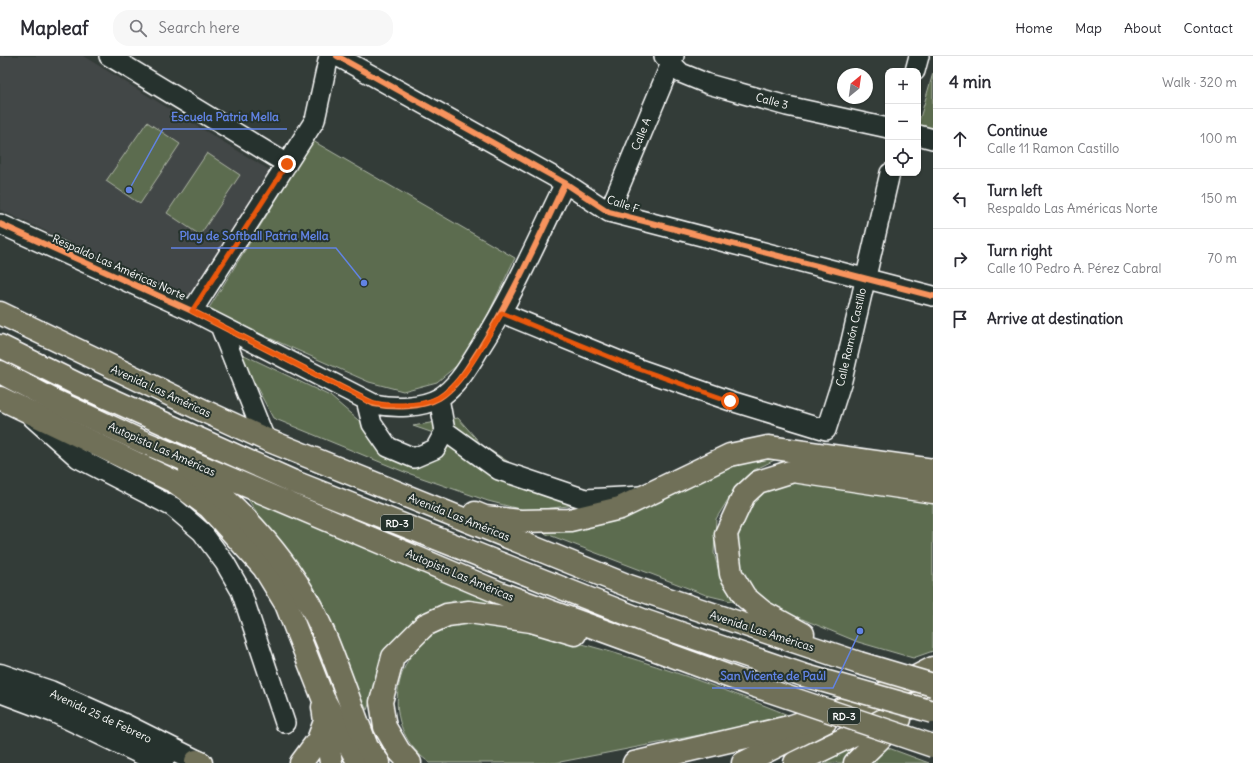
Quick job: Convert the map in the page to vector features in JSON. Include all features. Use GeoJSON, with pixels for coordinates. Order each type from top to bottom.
{"type":"FeatureCollection","features":[{"type":"Feature","properties":{"kind":"main road","name":"Avenida Las Américas"},"geometry":{"type":"LineString","coordinates":[[0,313],[265,439],[629,586],[859,663],[933,685]]}},
{"type":"Feature","properties":{"kind":"main road","name":"RD-3"},"geometry":{"type":"LineString","coordinates":[[0,346],[77,384],[292,481],[645,621],[803,674],[927,704]]}},
{"type":"Feature","properties":{"kind":"main road","name":"Autopista Las Américas"},"geometry":{"type":"LineString","coordinates":[[0,372],[51,399],[141,440],[500,593],[755,686],[933,746]]}},
{"type":"Feature","properties":{"kind":"main road"},"geometry":{"type":"LineString","coordinates":[[0,398],[174,482],[209,507],[264,568],[279,592],[286,604],[322,698],[359,763]]}},
{"type":"Feature","properties":{"kind":"main road"},"geometry":{"type":"LineString","coordinates":[[141,440],[188,468],[218,491],[276,552],[298,585],[321,627],[367,747],[379,763]]}},
{"type":"Feature","properties":{"kind":"main road"},"geometry":{"type":"LineString","coordinates":[[339,468],[485,516],[520,521],[570,520],[620,508],[730,455],[768,447],[933,470]]}},
{"type":"Feature","properties":{"kind":"main road"},"geometry":{"type":"LineString","coordinates":[[859,663],[763,612],[745,597],[731,574],[726,534],[744,495],[758,482],[793,471],[933,492]]}},
{"type":"Feature","properties":{"kind":"main road"},"geometry":{"type":"LineString","coordinates":[[410,763],[399,751],[385,727],[380,702],[393,657],[425,625],[447,615],[469,612],[531,621],[755,686]]}},
{"type":"Feature","properties":{"kind":"main road"},"geometry":{"type":"LineString","coordinates":[[743,763],[933,668]]}},
{"type":"Feature","properties":{"kind":"main road","name":"Avenida 25 de Febrero"},"geometry":{"type":"LineString","coordinates":[[0,675],[50,692],[126,726],[199,762]]}},
{"type":"Feature","properties":{"kind":"main road","name":"Avenida 25 de Febrero"},"geometry":{"type":"LineString","coordinates":[[0,691],[56,712],[162,763]]}},
{"type":"Feature","properties":{"kind":"main road"},"geometry":{"type":"LineString","coordinates":[[322,698],[324,724],[331,763]]}},
{"type":"Feature","properties":{"kind":"main road"},"geometry":{"type":"LineString","coordinates":[[634,763],[790,727],[869,700]]}},
{"type":"Feature","properties":{"kind":"main road"},"geometry":{"type":"LineString","coordinates":[[795,763],[927,704]]}},
{"type":"Feature","properties":{"kind":"main road"},"geometry":{"type":"LineString","coordinates":[[855,763],[927,704]]}},
{"type":"Feature","properties":{"kind":"main road"},"geometry":{"type":"LineString","coordinates":[[301,763],[318,740],[324,724]]}},
{"type":"Feature","properties":{"kind":"street"},"geometry":{"type":"LineString","coordinates":[[109,56],[287,164]]}},
{"type":"Feature","properties":{"kind":"street"},"geometry":{"type":"LineString","coordinates":[[192,311],[315,120],[329,56]]}},
{"type":"Feature","properties":{"kind":"street","name":"Calle F"},"geometry":{"type":"LineString","coordinates":[[337,56],[565,183],[609,212],[933,296]]}},
{"type":"Feature","properties":{"kind":"street"},"geometry":{"type":"LineString","coordinates":[[916,68],[919,56]]}},
{"type":"Feature","properties":{"kind":"street","name":"Calle 3"},"geometry":{"type":"LineString","coordinates":[[669,58],[681,73],[708,84],[787,106],[885,127]]}},
{"type":"Feature","properties":{"kind":"street","name":"Calle A"},"geometry":{"type":"LineString","coordinates":[[609,212],[669,58]]}},
{"type":"Feature","properties":{"kind":"street"},"geometry":{"type":"LineString","coordinates":[[921,136],[933,139]]}},
{"type":"Feature","properties":{"kind":"street","name":"Calle Ramón Castillo"},"geometry":{"type":"LineString","coordinates":[[502,313],[639,369],[730,401],[826,430],[842,380],[889,176]]}},
{"type":"Feature","properties":{"kind":"street","name":"Respaldo Las Américas Norte"},"geometry":{"type":"LineString","coordinates":[[0,224],[192,311],[366,400],[383,406],[423,404],[439,398],[460,380],[502,313],[565,183]]}},
{"type":"Feature","properties":{"kind":"street"},"geometry":{"type":"LineString","coordinates":[[220,326],[265,439]]}},
{"type":"Feature","properties":{"kind":"street"},"geometry":{"type":"LineString","coordinates":[[366,400],[372,424],[388,447],[414,458],[435,449],[445,431],[439,398]]}},
{"type":"Feature","properties":{"kind":"street"},"geometry":{"type":"LineString","coordinates":[[25,411],[78,458],[173,508],[202,532],[226,563],[240,591],[285,723]]}},
{"type":"Feature","properties":{"kind":"street"},"geometry":{"type":"LineString","coordinates":[[445,431],[499,470],[585,499],[645,496]]}},
{"type":"Feature","properties":{"kind":"shaded area"},"geometry":{"type":"Polygon","coordinates":[[[0,56],[83,56],[271,171],[191,298],[0,210],[0,56]]]}},
{"type":"Feature","properties":{"kind":"green space"},"geometry":{"type":"Polygon","coordinates":[[[933,73],[933,134],[921,131],[921,115],[933,73]]]}},
{"type":"Feature","properties":{"kind":"green space"},"geometry":{"type":"Polygon","coordinates":[[[147,122],[180,144],[140,204],[106,181],[147,122]]]}},
{"type":"Feature","properties":{"kind":"green space"},"geometry":{"type":"Polygon","coordinates":[[[313,141],[515,258],[483,325],[461,362],[437,382],[403,391],[369,382],[265,336],[209,308],[313,141]]]}},
{"type":"Feature","properties":{"kind":"green space"},"geometry":{"type":"Polygon","coordinates":[[[207,153],[240,175],[200,235],[167,213],[207,153]]]}},
{"type":"Feature","properties":{"kind":"green space"},"geometry":{"type":"Polygon","coordinates":[[[238,352],[330,396],[358,420],[401,449],[428,449],[445,437],[413,426],[458,418],[482,445],[540,482],[584,504],[527,511],[488,501],[402,471],[273,418],[238,352]]]}},
{"type":"Feature","properties":{"kind":"green space"},"geometry":{"type":"Polygon","coordinates":[[[783,456],[754,470],[732,493],[716,519],[714,553],[722,583],[735,602],[706,595],[523,525],[730,460],[783,456]]]}},
{"type":"Feature","properties":{"kind":"green space"},"geometry":{"type":"Polygon","coordinates":[[[793,477],[933,500],[933,651],[913,658],[858,642],[778,609],[756,598],[739,569],[734,533],[752,499],[774,484],[793,477]]]}},
{"type":"Feature","properties":{"kind":"green space"},"geometry":{"type":"Polygon","coordinates":[[[246,497],[518,605],[453,601],[414,624],[388,650],[367,710],[346,671],[324,607],[246,497]]]}},
{"type":"Feature","properties":{"kind":"green space"},"geometry":{"type":"Polygon","coordinates":[[[452,622],[507,626],[586,645],[691,678],[793,717],[555,763],[430,763],[417,752],[408,740],[401,726],[397,697],[405,666],[413,652],[426,640],[452,622]]]}},
{"type":"Feature","properties":{"kind":"green space"},"geometry":{"type":"Polygon","coordinates":[[[861,743],[842,763],[821,763],[861,743]]]}},
{"type":"Feature","properties":{"kind":"green space"},"geometry":{"type":"Polygon","coordinates":[[[886,747],[929,763],[869,763],[886,747]]]}},
{"type":"Feature","properties":{"kind":"cycle path"},"geometry":{"type":"LineString","coordinates":[[337,56],[565,183],[609,212],[933,296]]}},
{"type":"Feature","properties":{"kind":"cycle path"},"geometry":{"type":"LineString","coordinates":[[0,224],[192,311],[374,404],[407,406],[424,404],[439,398],[452,388],[462,376],[492,328],[525,267],[565,183]]}},
{"type":"Feature","properties":{"kind":"place","name":"Escuela Patria Mella"},"geometry":{"type":"Point","coordinates":[129,190]}},
{"type":"Feature","properties":{"kind":"place","name":"Play de Softball Patria Mella"},"geometry":{"type":"Point","coordinates":[364,283]}},
{"type":"Feature","properties":{"kind":"place","name":"San Vicente de Paúl"},"geometry":{"type":"Point","coordinates":[860,631]}},
{"type":"Feature","properties":{"kind":"route"},"geometry":{"type":"LineString","coordinates":[[287,164],[192,311],[374,404],[383,406],[423,404],[445,394],[460,380],[502,313],[639,369],[730,401]]}}]}
